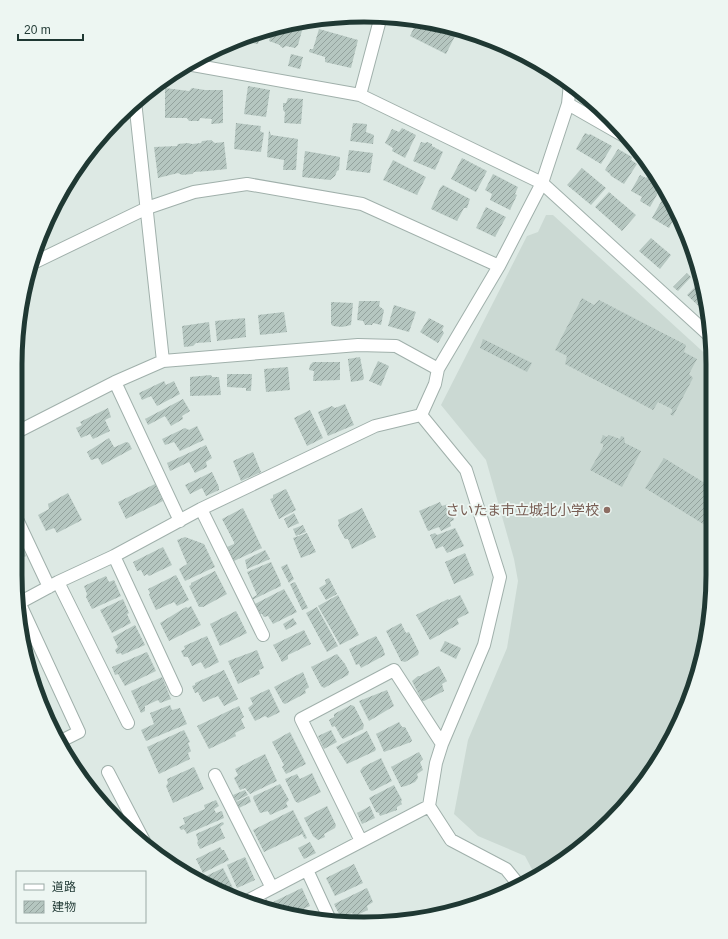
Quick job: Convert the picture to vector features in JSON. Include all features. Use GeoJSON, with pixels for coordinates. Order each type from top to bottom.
{"type":"FeatureCollection","features":[{"type":"Feature","properties":{"kind":"street"},"geometry":{"type":"LineString","coordinates":[[360,95],[379,23]]}},
{"type":"Feature","properties":{"kind":"street"},"geometry":{"type":"LineString","coordinates":[[199,65],[360,95],[542,183],[704,330]]}},
{"type":"Feature","properties":{"kind":"street"},"geometry":{"type":"LineString","coordinates":[[421,415],[435,384],[438,369],[499,266],[542,183],[568,104],[569,91]]}},
{"type":"Feature","properties":{"kind":"street"},"geometry":{"type":"LineString","coordinates":[[568,104],[613,129]]}},
{"type":"Feature","properties":{"kind":"street"},"geometry":{"type":"LineString","coordinates":[[136,110],[163,361]]}},
{"type":"Feature","properties":{"kind":"street"},"geometry":{"type":"LineString","coordinates":[[38,261],[147,208],[194,192],[247,184],[362,204],[499,266]]}},
{"type":"Feature","properties":{"kind":"street"},"geometry":{"type":"LineString","coordinates":[[22,429],[115,382],[163,361],[358,345],[396,346],[438,369]]}},
{"type":"Feature","properties":{"kind":"street"},"geometry":{"type":"LineString","coordinates":[[115,382],[180,521]]}},
{"type":"Feature","properties":{"kind":"street"},"geometry":{"type":"LineString","coordinates":[[23,601],[114,556],[201,509],[375,426],[421,415]]}},
{"type":"Feature","properties":{"kind":"street"},"geometry":{"type":"LineString","coordinates":[[421,415],[466,470],[500,577],[484,645],[442,744],[436,763],[429,806],[451,840],[506,869],[516,881]]}},
{"type":"Feature","properties":{"kind":"street"},"geometry":{"type":"LineString","coordinates":[[201,509],[262,636]]}},
{"type":"Feature","properties":{"kind":"street"},"geometry":{"type":"LineString","coordinates":[[22,528],[128,722]]}},
{"type":"Feature","properties":{"kind":"street"},"geometry":{"type":"LineString","coordinates":[[114,556],[176,690]]}},
{"type":"Feature","properties":{"kind":"street"},"geometry":{"type":"LineString","coordinates":[[25,615],[79,732],[64,739]]}},
{"type":"Feature","properties":{"kind":"street"},"geometry":{"type":"LineString","coordinates":[[361,841],[301,719],[394,670],[442,744]]}},
{"type":"Feature","properties":{"kind":"street"},"geometry":{"type":"LineString","coordinates":[[108,772],[139,832]]}},
{"type":"Feature","properties":{"kind":"street"},"geometry":{"type":"LineString","coordinates":[[215,775],[272,888]]}},
{"type":"Feature","properties":{"kind":"street"},"geometry":{"type":"LineString","coordinates":[[253,899],[429,806]]}},
{"type":"Feature","properties":{"kind":"street"},"geometry":{"type":"LineString","coordinates":[[307,870],[328,915]]}},
{"type":"Feature","properties":{"kind":"shaded area","name":"さいたま市立城北小学校"},"geometry":{"type":"Polygon","coordinates":[[[546,215],[553,215],[706,354],[706,575],[703,620],[694,664],[680,706],[660,746],[635,783],[606,817],[572,846],[533,872],[525,856],[478,836],[454,814],[468,740],[507,648],[518,581],[514,559],[486,460],[441,405],[527,236],[538,232],[546,215]]]}},
{"type":"Feature","properties":{"kind":"building"},"geometry":{"type":"Polygon","coordinates":[[[415,26],[456,35],[446,54],[410,36],[415,26]]]}},
{"type":"Feature","properties":{"kind":"building"},"geometry":{"type":"Polygon","coordinates":[[[303,28],[298,45],[295,48],[286,46],[283,48],[280,45],[269,41],[270,35],[303,28]]]}},
{"type":"Feature","properties":{"kind":"building"},"geometry":{"type":"Polygon","coordinates":[[[319,29],[358,40],[351,68],[325,62],[325,57],[309,52],[310,49],[313,49],[319,29]]]}},
{"type":"Feature","properties":{"kind":"building"},"geometry":{"type":"Polygon","coordinates":[[[263,37],[263,39],[259,40],[258,44],[248,42],[263,37]]]}},
{"type":"Feature","properties":{"kind":"building"},"geometry":{"type":"Polygon","coordinates":[[[291,54],[303,57],[300,69],[288,66],[291,54]]]}},
{"type":"Feature","properties":{"kind":"building"},"geometry":{"type":"Polygon","coordinates":[[[248,86],[270,90],[266,117],[244,114],[248,86]]]}},
{"type":"Feature","properties":{"kind":"building"},"geometry":{"type":"Polygon","coordinates":[[[165,88],[189,91],[192,88],[223,90],[223,123],[211,124],[212,119],[200,118],[199,121],[189,121],[187,118],[165,118],[165,88]]]}},
{"type":"Feature","properties":{"kind":"building"},"geometry":{"type":"Polygon","coordinates":[[[288,98],[303,99],[301,124],[284,123],[285,112],[283,110],[283,103],[286,103],[288,98]]]}},
{"type":"Feature","properties":{"kind":"building"},"geometry":{"type":"Polygon","coordinates":[[[236,123],[261,126],[260,131],[264,133],[261,152],[234,149],[236,123]]]}},
{"type":"Feature","properties":{"kind":"building"},"geometry":{"type":"Polygon","coordinates":[[[353,123],[367,124],[366,132],[374,135],[373,144],[350,141],[353,123]]]}},
{"type":"Feature","properties":{"kind":"building"},"geometry":{"type":"Polygon","coordinates":[[[402,128],[416,135],[405,158],[392,151],[393,148],[385,143],[392,129],[399,132],[402,128]]]}},
{"type":"Feature","properties":{"kind":"building"},"geometry":{"type":"Polygon","coordinates":[[[269,130],[271,135],[298,139],[296,170],[283,170],[284,160],[267,157],[269,130]]]}},
{"type":"Feature","properties":{"kind":"building"},"geometry":{"type":"Polygon","coordinates":[[[585,133],[590,134],[612,146],[601,164],[576,149],[585,133]]]}},
{"type":"Feature","properties":{"kind":"building"},"geometry":{"type":"Polygon","coordinates":[[[212,140],[215,143],[224,142],[227,169],[194,172],[192,174],[182,175],[178,173],[158,178],[154,147],[177,146],[178,144],[201,143],[202,141],[212,140]]]}},
{"type":"Feature","properties":{"kind":"building"},"geometry":{"type":"Polygon","coordinates":[[[421,142],[432,144],[432,146],[443,152],[435,170],[413,161],[421,142]]]}},
{"type":"Feature","properties":{"kind":"building"},"geometry":{"type":"Polygon","coordinates":[[[618,149],[632,157],[631,160],[637,164],[624,184],[611,176],[605,170],[618,149]]]}},
{"type":"Feature","properties":{"kind":"building"},"geometry":{"type":"Polygon","coordinates":[[[349,150],[373,153],[370,173],[346,170],[349,150]]]}},
{"type":"Feature","properties":{"kind":"building"},"geometry":{"type":"Polygon","coordinates":[[[305,151],[340,157],[339,170],[335,176],[330,180],[302,177],[305,151]]]}},
{"type":"Feature","properties":{"kind":"building"},"geometry":{"type":"Polygon","coordinates":[[[462,158],[487,171],[476,192],[451,179],[462,158]]]}},
{"type":"Feature","properties":{"kind":"building"},"geometry":{"type":"Polygon","coordinates":[[[393,160],[426,177],[417,195],[383,180],[393,160]]]}},
{"type":"Feature","properties":{"kind":"building"},"geometry":{"type":"Polygon","coordinates":[[[582,168],[606,188],[591,205],[567,185],[582,168]]]}},
{"type":"Feature","properties":{"kind":"building"},"geometry":{"type":"Polygon","coordinates":[[[493,174],[518,187],[515,194],[517,195],[510,210],[490,200],[492,194],[485,190],[493,174]]]}},
{"type":"Feature","properties":{"kind":"building"},"geometry":{"type":"Polygon","coordinates":[[[640,175],[646,178],[648,175],[659,191],[650,207],[640,201],[642,197],[631,191],[640,175]]]}},
{"type":"Feature","properties":{"kind":"building"},"geometry":{"type":"Polygon","coordinates":[[[443,185],[470,199],[467,208],[464,208],[457,221],[431,209],[440,188],[443,185]]]}},
{"type":"Feature","properties":{"kind":"building"},"geometry":{"type":"Polygon","coordinates":[[[609,192],[636,215],[622,231],[595,207],[609,192]]]}},
{"type":"Feature","properties":{"kind":"building"},"geometry":{"type":"Polygon","coordinates":[[[663,198],[674,219],[669,228],[652,218],[663,198]]]}},
{"type":"Feature","properties":{"kind":"building"},"geometry":{"type":"Polygon","coordinates":[[[486,207],[506,217],[495,237],[476,228],[486,207]]]}},
{"type":"Feature","properties":{"kind":"building"},"geometry":{"type":"Polygon","coordinates":[[[651,238],[671,255],[660,269],[639,251],[651,238]]]}},
{"type":"Feature","properties":{"kind":"building"},"geometry":{"type":"Polygon","coordinates":[[[687,273],[691,277],[678,291],[673,287],[687,273]]]}},
{"type":"Feature","properties":{"kind":"building"},"geometry":{"type":"Polygon","coordinates":[[[696,283],[701,308],[687,295],[695,287],[696,283]]]}},
{"type":"Feature","properties":{"kind":"building"},"geometry":{"type":"Polygon","coordinates":[[[582,298],[594,305],[599,300],[686,345],[684,352],[697,359],[689,374],[693,378],[673,416],[670,414],[672,409],[658,402],[653,410],[565,364],[567,356],[555,350],[582,298]]]}},
{"type":"Feature","properties":{"kind":"building"},"geometry":{"type":"Polygon","coordinates":[[[359,301],[380,301],[379,306],[384,310],[381,325],[373,323],[372,325],[365,325],[363,321],[357,320],[359,301]]]}},
{"type":"Feature","properties":{"kind":"building"},"geometry":{"type":"Polygon","coordinates":[[[331,302],[353,303],[351,325],[342,327],[333,326],[331,324],[331,302]]]}},
{"type":"Feature","properties":{"kind":"building"},"geometry":{"type":"Polygon","coordinates":[[[394,305],[416,312],[409,332],[388,326],[394,305]]]}},
{"type":"Feature","properties":{"kind":"building"},"geometry":{"type":"Polygon","coordinates":[[[284,312],[287,332],[260,335],[258,315],[284,312]]]}},
{"type":"Feature","properties":{"kind":"building"},"geometry":{"type":"Polygon","coordinates":[[[245,318],[246,337],[217,341],[215,321],[245,318]]]}},
{"type":"Feature","properties":{"kind":"building"},"geometry":{"type":"Polygon","coordinates":[[[429,318],[444,326],[442,330],[444,333],[438,343],[420,332],[429,318]]]}},
{"type":"Feature","properties":{"kind":"building"},"geometry":{"type":"Polygon","coordinates":[[[209,322],[211,342],[196,343],[193,346],[184,347],[182,326],[209,322]]]}},
{"type":"Feature","properties":{"kind":"building"},"geometry":{"type":"Polygon","coordinates":[[[483,339],[532,363],[527,372],[480,348],[483,339]]]}},
{"type":"Feature","properties":{"kind":"building"},"geometry":{"type":"Polygon","coordinates":[[[360,357],[364,378],[363,380],[351,382],[348,359],[360,357]]]}},
{"type":"Feature","properties":{"kind":"building"},"geometry":{"type":"Polygon","coordinates":[[[378,361],[389,366],[381,386],[369,381],[378,361]]]}},
{"type":"Feature","properties":{"kind":"building"},"geometry":{"type":"Polygon","coordinates":[[[313,362],[340,362],[340,380],[313,381],[314,371],[309,370],[310,365],[313,362]]]}},
{"type":"Feature","properties":{"kind":"building"},"geometry":{"type":"Polygon","coordinates":[[[288,367],[290,390],[266,392],[264,369],[288,367]]]}},
{"type":"Feature","properties":{"kind":"building"},"geometry":{"type":"Polygon","coordinates":[[[227,374],[252,374],[251,391],[246,391],[246,388],[227,387],[227,374]]]}},
{"type":"Feature","properties":{"kind":"building"},"geometry":{"type":"Polygon","coordinates":[[[211,375],[212,377],[219,377],[221,395],[190,396],[190,377],[211,375]]]}},
{"type":"Feature","properties":{"kind":"building"},"geometry":{"type":"Polygon","coordinates":[[[164,381],[166,385],[174,381],[180,394],[157,406],[151,396],[142,400],[139,393],[164,381]]]}},
{"type":"Feature","properties":{"kind":"building"},"geometry":{"type":"Polygon","coordinates":[[[183,399],[190,411],[182,416],[183,419],[171,426],[165,416],[148,425],[145,419],[183,399]]]}},
{"type":"Feature","properties":{"kind":"building"},"geometry":{"type":"Polygon","coordinates":[[[345,404],[354,425],[328,436],[318,412],[332,406],[335,408],[345,404]]]}},
{"type":"Feature","properties":{"kind":"building"},"geometry":{"type":"Polygon","coordinates":[[[108,408],[111,417],[105,420],[110,431],[93,439],[90,434],[81,438],[76,428],[82,425],[80,422],[108,408]]]}},
{"type":"Feature","properties":{"kind":"building"},"geometry":{"type":"Polygon","coordinates":[[[310,410],[323,438],[307,446],[294,418],[310,410]]]}},
{"type":"Feature","properties":{"kind":"building"},"geometry":{"type":"Polygon","coordinates":[[[197,426],[204,440],[180,451],[174,442],[165,445],[162,439],[185,428],[189,430],[197,426]]]}},
{"type":"Feature","properties":{"kind":"building"},"geometry":{"type":"Polygon","coordinates":[[[603,435],[607,437],[609,435],[620,439],[621,436],[624,437],[625,443],[641,451],[622,487],[590,470],[603,447],[603,444],[600,443],[603,435]]]}},
{"type":"Feature","properties":{"kind":"building"},"geometry":{"type":"Polygon","coordinates":[[[109,438],[114,447],[126,442],[129,443],[132,449],[102,465],[98,458],[91,460],[87,452],[109,438]]]}},
{"type":"Feature","properties":{"kind":"building"},"geometry":{"type":"Polygon","coordinates":[[[206,445],[212,458],[206,462],[207,467],[195,473],[189,462],[170,471],[167,463],[206,445]]]}},
{"type":"Feature","properties":{"kind":"building"},"geometry":{"type":"Polygon","coordinates":[[[253,452],[261,472],[241,481],[233,461],[253,452]]]}},
{"type":"Feature","properties":{"kind":"building"},"geometry":{"type":"Polygon","coordinates":[[[664,458],[706,484],[706,526],[645,488],[664,458]]]}},
{"type":"Feature","properties":{"kind":"building"},"geometry":{"type":"Polygon","coordinates":[[[212,472],[219,490],[206,496],[202,488],[190,494],[185,485],[212,472]]]}},
{"type":"Feature","properties":{"kind":"building"},"geometry":{"type":"Polygon","coordinates":[[[155,484],[163,501],[126,519],[118,502],[155,484]]]}},
{"type":"Feature","properties":{"kind":"building"},"geometry":{"type":"Polygon","coordinates":[[[286,489],[296,510],[279,519],[270,499],[273,498],[273,495],[286,489]]]}},
{"type":"Feature","properties":{"kind":"building"},"geometry":{"type":"Polygon","coordinates":[[[68,493],[82,520],[57,533],[54,528],[46,531],[38,515],[49,509],[48,504],[68,493]]]}},
{"type":"Feature","properties":{"kind":"building"},"geometry":{"type":"Polygon","coordinates":[[[440,502],[442,506],[448,504],[454,520],[450,522],[451,526],[441,531],[439,527],[428,531],[419,511],[440,502]]]}},
{"type":"Feature","properties":{"kind":"building"},"geometry":{"type":"Polygon","coordinates":[[[243,508],[262,548],[234,561],[227,547],[234,544],[234,542],[222,519],[243,508]]]}},
{"type":"Feature","properties":{"kind":"building"},"geometry":{"type":"Polygon","coordinates":[[[362,508],[376,537],[352,549],[348,539],[345,539],[338,526],[338,520],[362,508]]]}},
{"type":"Feature","properties":{"kind":"building"},"geometry":{"type":"Polygon","coordinates":[[[294,513],[299,523],[288,528],[284,519],[294,513]]]}},
{"type":"Feature","properties":{"kind":"building"},"geometry":{"type":"Polygon","coordinates":[[[303,525],[306,532],[296,536],[293,529],[303,525]]]}},
{"type":"Feature","properties":{"kind":"building"},"geometry":{"type":"Polygon","coordinates":[[[455,528],[464,546],[447,553],[443,546],[436,549],[430,535],[435,533],[437,535],[455,528]]]}},
{"type":"Feature","properties":{"kind":"building"},"geometry":{"type":"Polygon","coordinates":[[[307,533],[316,552],[301,558],[293,538],[307,533]]]}},
{"type":"Feature","properties":{"kind":"building"},"geometry":{"type":"Polygon","coordinates":[[[22,537],[28,544],[23,548],[26,556],[22,558],[22,537]]]}},
{"type":"Feature","properties":{"kind":"building"},"geometry":{"type":"Polygon","coordinates":[[[185,537],[204,544],[215,567],[185,581],[179,569],[187,564],[177,540],[185,537]]]}},
{"type":"Feature","properties":{"kind":"building"},"geometry":{"type":"Polygon","coordinates":[[[163,547],[172,565],[149,576],[147,574],[144,576],[141,570],[137,571],[133,562],[163,547]]]}},
{"type":"Feature","properties":{"kind":"building"},"geometry":{"type":"Polygon","coordinates":[[[265,550],[270,559],[247,569],[245,560],[265,550]]]}},
{"type":"Feature","properties":{"kind":"building"},"geometry":{"type":"Polygon","coordinates":[[[465,553],[474,575],[454,584],[445,562],[465,553]]]}},
{"type":"Feature","properties":{"kind":"building"},"geometry":{"type":"Polygon","coordinates":[[[271,562],[281,586],[252,600],[252,598],[257,595],[247,572],[271,562]]]}},
{"type":"Feature","properties":{"kind":"building"},"geometry":{"type":"Polygon","coordinates":[[[287,564],[294,579],[289,583],[281,567],[287,564]]]}},
{"type":"Feature","properties":{"kind":"building"},"geometry":{"type":"Polygon","coordinates":[[[215,571],[227,594],[203,607],[199,607],[189,586],[191,583],[215,571]]]}},
{"type":"Feature","properties":{"kind":"building"},"geometry":{"type":"Polygon","coordinates":[[[176,575],[189,600],[177,606],[174,602],[156,610],[149,595],[150,593],[148,589],[176,575]]]}},
{"type":"Feature","properties":{"kind":"building"},"geometry":{"type":"Polygon","coordinates":[[[106,576],[109,582],[114,580],[121,596],[92,609],[86,597],[87,594],[84,586],[106,576]]]}},
{"type":"Feature","properties":{"kind":"building"},"geometry":{"type":"Polygon","coordinates":[[[329,578],[337,594],[326,600],[319,588],[326,584],[325,580],[329,578]]]}},
{"type":"Feature","properties":{"kind":"building"},"geometry":{"type":"Polygon","coordinates":[[[295,582],[308,608],[302,610],[290,584],[295,582]]]}},
{"type":"Feature","properties":{"kind":"building"},"geometry":{"type":"Polygon","coordinates":[[[284,589],[297,612],[273,624],[268,616],[264,617],[260,614],[255,604],[284,589]]]}},
{"type":"Feature","properties":{"kind":"building"},"geometry":{"type":"Polygon","coordinates":[[[338,595],[359,635],[340,645],[318,606],[338,595]]]}},
{"type":"Feature","properties":{"kind":"building"},"geometry":{"type":"Polygon","coordinates":[[[460,595],[469,613],[457,619],[459,624],[430,640],[416,615],[448,599],[449,600],[460,595]]]}},
{"type":"Feature","properties":{"kind":"building"},"geometry":{"type":"Polygon","coordinates":[[[123,599],[129,613],[127,614],[131,623],[112,633],[100,610],[123,599]]]}},
{"type":"Feature","properties":{"kind":"building"},"geometry":{"type":"Polygon","coordinates":[[[191,606],[201,625],[169,641],[160,623],[186,607],[188,608],[191,606]]]}},
{"type":"Feature","properties":{"kind":"building"},"geometry":{"type":"Polygon","coordinates":[[[317,607],[338,646],[327,652],[306,613],[317,607]]]}},
{"type":"Feature","properties":{"kind":"building"},"geometry":{"type":"Polygon","coordinates":[[[236,611],[247,633],[220,646],[210,624],[236,611]]]}},
{"type":"Feature","properties":{"kind":"building"},"geometry":{"type":"Polygon","coordinates":[[[293,618],[297,624],[286,630],[283,624],[293,618]]]}},
{"type":"Feature","properties":{"kind":"building"},"geometry":{"type":"Polygon","coordinates":[[[401,623],[406,633],[409,632],[419,652],[418,655],[405,662],[401,661],[386,631],[401,623]]]}},
{"type":"Feature","properties":{"kind":"building"},"geometry":{"type":"Polygon","coordinates":[[[135,625],[145,645],[122,655],[121,653],[117,654],[115,650],[118,647],[113,637],[135,625]]]}},
{"type":"Feature","properties":{"kind":"building"},"geometry":{"type":"Polygon","coordinates":[[[304,630],[311,644],[288,655],[288,659],[282,662],[273,645],[304,630]]]}},
{"type":"Feature","properties":{"kind":"building"},"geometry":{"type":"Polygon","coordinates":[[[207,636],[219,662],[205,669],[201,662],[192,666],[188,657],[184,657],[181,651],[185,649],[184,646],[207,636]]]}},
{"type":"Feature","properties":{"kind":"building"},"geometry":{"type":"Polygon","coordinates":[[[376,636],[385,655],[361,668],[359,664],[356,665],[349,649],[376,636]]]}},
{"type":"Feature","properties":{"kind":"building"},"geometry":{"type":"Polygon","coordinates":[[[445,641],[461,648],[456,659],[440,651],[445,641]]]}},
{"type":"Feature","properties":{"kind":"building"},"geometry":{"type":"Polygon","coordinates":[[[257,650],[264,668],[259,670],[260,674],[238,684],[228,661],[257,650]]]}},
{"type":"Feature","properties":{"kind":"building"},"geometry":{"type":"Polygon","coordinates":[[[147,652],[156,671],[125,686],[118,674],[115,675],[112,667],[147,652]]]}},
{"type":"Feature","properties":{"kind":"building"},"geometry":{"type":"Polygon","coordinates":[[[337,654],[345,664],[349,672],[348,675],[324,688],[321,686],[311,667],[337,654]]]}},
{"type":"Feature","properties":{"kind":"building"},"geometry":{"type":"Polygon","coordinates":[[[439,666],[447,681],[442,684],[444,691],[422,701],[412,681],[418,676],[439,666]]]}},
{"type":"Feature","properties":{"kind":"building"},"geometry":{"type":"Polygon","coordinates":[[[224,670],[238,699],[224,706],[218,696],[203,702],[198,692],[195,693],[192,686],[195,685],[195,683],[224,670]]]}},
{"type":"Feature","properties":{"kind":"building"},"geometry":{"type":"Polygon","coordinates":[[[303,672],[309,687],[305,690],[306,693],[285,704],[283,703],[274,687],[303,672]]]}},
{"type":"Feature","properties":{"kind":"building"},"geometry":{"type":"Polygon","coordinates":[[[162,677],[171,699],[160,703],[158,700],[145,706],[145,711],[141,713],[131,691],[162,677]]]}},
{"type":"Feature","properties":{"kind":"building"},"geometry":{"type":"Polygon","coordinates":[[[269,689],[280,712],[268,718],[265,716],[255,721],[248,708],[253,704],[250,698],[269,689]]]}},
{"type":"Feature","properties":{"kind":"building"},"geometry":{"type":"Polygon","coordinates":[[[387,690],[394,706],[369,721],[359,701],[387,690]]]}},
{"type":"Feature","properties":{"kind":"building"},"geometry":{"type":"Polygon","coordinates":[[[170,705],[172,710],[180,708],[187,724],[146,741],[141,730],[154,724],[150,713],[170,705]]]}},
{"type":"Feature","properties":{"kind":"building"},"geometry":{"type":"Polygon","coordinates":[[[351,705],[354,706],[364,725],[363,729],[343,739],[335,726],[332,727],[329,720],[334,717],[334,714],[351,705]]]}},
{"type":"Feature","properties":{"kind":"building"},"geometry":{"type":"Polygon","coordinates":[[[239,706],[244,717],[241,719],[245,728],[235,733],[236,736],[209,749],[197,726],[239,706]]]}},
{"type":"Feature","properties":{"kind":"building"},"geometry":{"type":"Polygon","coordinates":[[[399,722],[402,727],[405,727],[412,740],[411,742],[384,752],[376,734],[399,722]]]}},
{"type":"Feature","properties":{"kind":"building"},"geometry":{"type":"Polygon","coordinates":[[[184,730],[190,742],[188,743],[191,751],[188,753],[190,759],[159,774],[147,747],[184,730]]]}},
{"type":"Feature","properties":{"kind":"building"},"geometry":{"type":"Polygon","coordinates":[[[331,730],[337,742],[324,749],[318,736],[331,730]]]}},
{"type":"Feature","properties":{"kind":"building"},"geometry":{"type":"Polygon","coordinates":[[[367,731],[376,749],[375,751],[347,764],[336,747],[367,731]]]}},
{"type":"Feature","properties":{"kind":"building"},"geometry":{"type":"Polygon","coordinates":[[[290,732],[306,764],[286,774],[282,767],[284,765],[272,742],[290,732]]]}},
{"type":"Feature","properties":{"kind":"building"},"geometry":{"type":"Polygon","coordinates":[[[419,752],[423,759],[420,762],[423,770],[417,774],[418,778],[415,782],[401,787],[391,767],[419,752]]]}},
{"type":"Feature","properties":{"kind":"building"},"geometry":{"type":"Polygon","coordinates":[[[265,754],[277,781],[250,794],[245,788],[240,790],[234,778],[238,775],[235,769],[265,754]]]}},
{"type":"Feature","properties":{"kind":"building"},"geometry":{"type":"Polygon","coordinates":[[[381,758],[392,781],[372,791],[370,790],[360,771],[363,767],[381,758]]]}},
{"type":"Feature","properties":{"kind":"building"},"geometry":{"type":"Polygon","coordinates":[[[194,767],[204,789],[173,803],[166,786],[168,783],[167,779],[194,767]]]}},
{"type":"Feature","properties":{"kind":"building"},"geometry":{"type":"Polygon","coordinates":[[[312,773],[321,792],[298,803],[295,801],[285,779],[297,774],[300,779],[312,773]]]}},
{"type":"Feature","properties":{"kind":"building"},"geometry":{"type":"Polygon","coordinates":[[[280,784],[289,800],[286,803],[288,807],[270,815],[268,811],[260,813],[253,798],[254,796],[280,784]]]}},
{"type":"Feature","properties":{"kind":"building"},"geometry":{"type":"Polygon","coordinates":[[[394,785],[402,800],[402,804],[397,807],[397,810],[380,816],[379,813],[376,812],[369,798],[394,785]]]}},
{"type":"Feature","properties":{"kind":"building"},"geometry":{"type":"Polygon","coordinates":[[[245,790],[248,795],[236,801],[233,795],[245,790]]]}},
{"type":"Feature","properties":{"kind":"building"},"geometry":{"type":"Polygon","coordinates":[[[249,796],[251,802],[239,808],[236,802],[249,796]]]}},
{"type":"Feature","properties":{"kind":"building"},"geometry":{"type":"Polygon","coordinates":[[[216,800],[219,806],[214,809],[216,813],[222,811],[224,818],[187,834],[184,829],[181,830],[179,827],[185,824],[183,818],[205,809],[204,805],[216,800]]]}},
{"type":"Feature","properties":{"kind":"building"},"geometry":{"type":"Polygon","coordinates":[[[327,806],[336,825],[335,828],[324,834],[325,837],[318,840],[313,836],[304,818],[327,806]]]}},
{"type":"Feature","properties":{"kind":"building"},"geometry":{"type":"Polygon","coordinates":[[[370,806],[375,818],[362,824],[357,813],[370,806]]]}},
{"type":"Feature","properties":{"kind":"building"},"geometry":{"type":"Polygon","coordinates":[[[293,810],[307,838],[305,839],[302,834],[264,852],[253,830],[293,810]]]}},
{"type":"Feature","properties":{"kind":"building"},"geometry":{"type":"Polygon","coordinates":[[[223,822],[224,824],[220,827],[225,838],[200,849],[197,843],[198,841],[196,834],[223,822]]]}},
{"type":"Feature","properties":{"kind":"building"},"geometry":{"type":"Polygon","coordinates":[[[310,842],[316,853],[304,859],[298,848],[310,842]]]}},
{"type":"Feature","properties":{"kind":"building"},"geometry":{"type":"Polygon","coordinates":[[[220,847],[224,850],[229,860],[203,873],[196,859],[220,847]]]}},
{"type":"Feature","properties":{"kind":"building"},"geometry":{"type":"Polygon","coordinates":[[[245,857],[255,880],[237,888],[227,865],[245,857]]]}},
{"type":"Feature","properties":{"kind":"building"},"geometry":{"type":"Polygon","coordinates":[[[354,864],[363,883],[335,896],[326,878],[354,864]]]}},
{"type":"Feature","properties":{"kind":"building"},"geometry":{"type":"Polygon","coordinates":[[[223,868],[234,890],[232,891],[213,882],[208,879],[206,876],[223,868]]]}},
{"type":"Feature","properties":{"kind":"building"},"geometry":{"type":"Polygon","coordinates":[[[302,888],[310,906],[299,910],[274,905],[273,902],[302,888]]]}},
{"type":"Feature","properties":{"kind":"building"},"geometry":{"type":"Polygon","coordinates":[[[367,888],[373,902],[367,906],[368,910],[355,916],[352,913],[345,916],[340,916],[334,904],[367,888]]]}},
{"type":"Feature","properties":{"kind":"place","name":"さいたま市立城北小学校"},"geometry":{"type":"Point","coordinates":[607,510]}}]}
